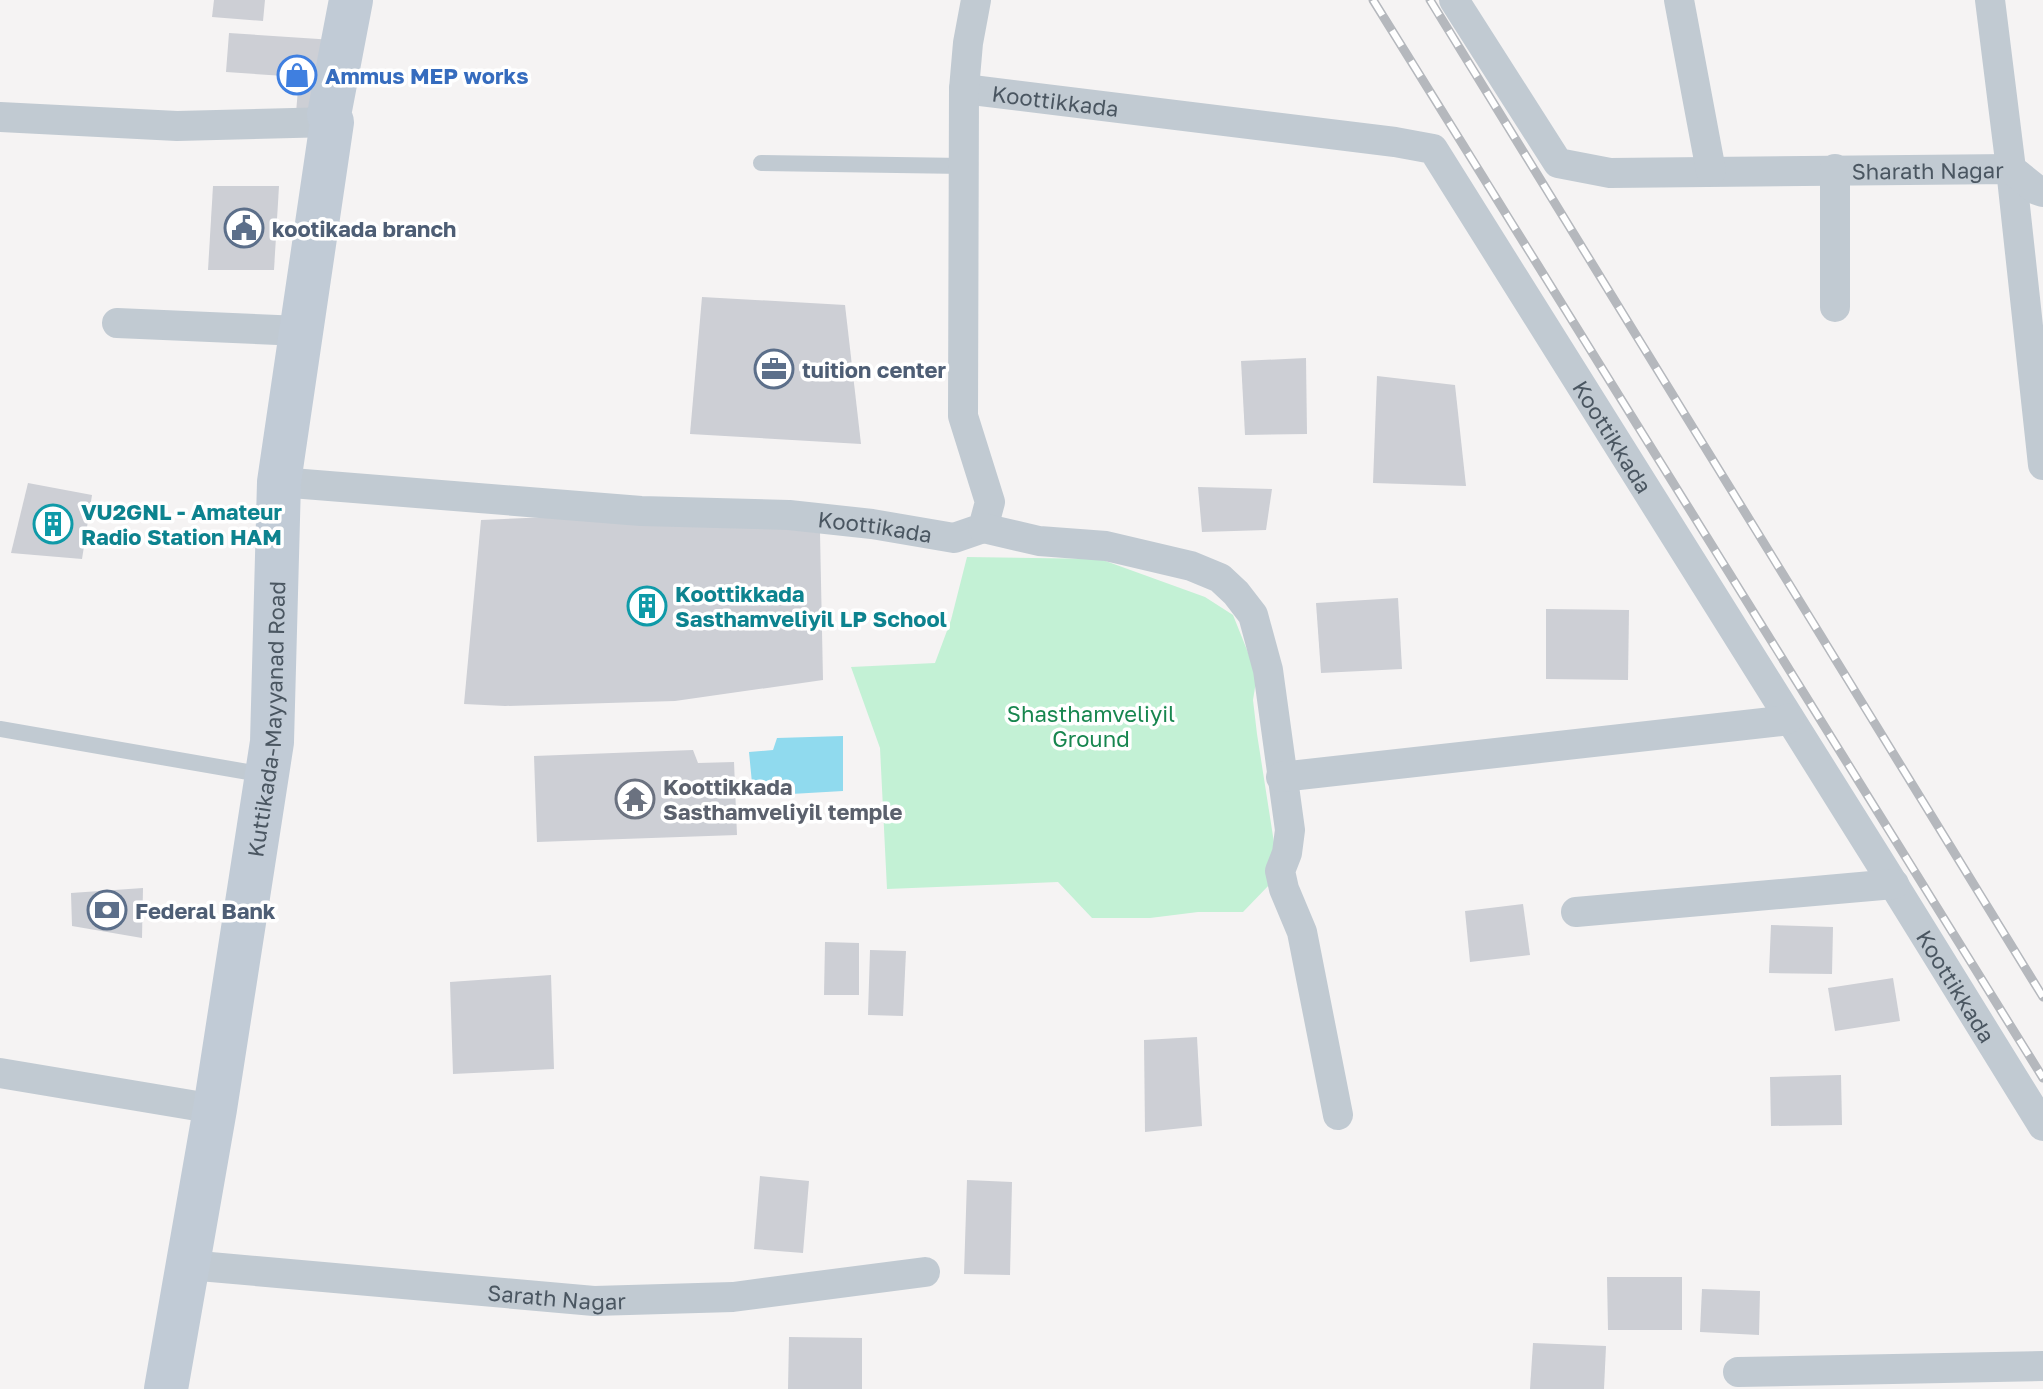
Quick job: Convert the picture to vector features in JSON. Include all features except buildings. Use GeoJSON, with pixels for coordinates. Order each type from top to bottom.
{"type":"FeatureCollection","features":[{"type":"Feature","properties":{"kind":"main road","name":"Kuttikada-Mayyanad Road"},"geometry":{"type":"LineString","coordinates":[[166,1389],[215,1109],[272,742],[279,482],[332,122],[329,115],[351,0]]}},
{"type":"Feature","properties":{"kind":"street"},"geometry":{"type":"LineString","coordinates":[[976,0],[964,89],[963,416],[990,502],[983,528],[1039,541],[1106,546],[1191,566],[1220,578],[1253,615],[1268,670],[1290,830],[1287,853],[1280,871],[1302,932],[1338,1115]]}},
{"type":"Feature","properties":{"kind":"street","name":"Sharath Nagar"},"geometry":{"type":"LineString","coordinates":[[1454,0],[1558,163],[1610,173],[2011,169],[2043,465]]}},
{"type":"Feature","properties":{"kind":"street"},"geometry":{"type":"LineString","coordinates":[[1679,0],[1711,171]]}},
{"type":"Feature","properties":{"kind":"street"},"geometry":{"type":"LineString","coordinates":[[1990,0],[2011,169],[2043,192]]}},
{"type":"Feature","properties":{"kind":"street","name":"Koottikkada"},"geometry":{"type":"LineString","coordinates":[[964,89],[1433,149],[2043,1126]]}},
{"type":"Feature","properties":{"kind":"street"},"geometry":{"type":"LineString","coordinates":[[0,117],[177,126],[332,122]]}},
{"type":"Feature","properties":{"kind":"street","name":"Sharath Nagar"},"geometry":{"type":"LineString","coordinates":[[1835,169],[1835,307]]}},
{"type":"Feature","properties":{"kind":"street"},"geometry":{"type":"LineString","coordinates":[[117,323],[301,331]]}},
{"type":"Feature","properties":{"kind":"street","name":"Koottikada"},"geometry":{"type":"LineString","coordinates":[[279,482],[641,511],[789,515],[872,524],[954,538],[983,528]]}},
{"type":"Feature","properties":{"kind":"street"},"geometry":{"type":"LineString","coordinates":[[1281,777],[1789,718]]}},
{"type":"Feature","properties":{"kind":"street"},"geometry":{"type":"LineString","coordinates":[[1576,912],[1894,884]]}},
{"type":"Feature","properties":{"kind":"street"},"geometry":{"type":"LineString","coordinates":[[0,1073],[215,1109]]}},
{"type":"Feature","properties":{"kind":"street","name":"Sarath Nagar"},"geometry":{"type":"LineString","coordinates":[[188,1265],[594,1301],[733,1297],[925,1272]]}},
{"type":"Feature","properties":{"kind":"street"},"geometry":{"type":"LineString","coordinates":[[1738,1372],[2043,1366]]}},
{"type":"Feature","properties":{"kind":"lane"},"geometry":{"type":"LineString","coordinates":[[761,163],[964,166]]}},
{"type":"Feature","properties":{"kind":"lane"},"geometry":{"type":"LineString","coordinates":[[0,729],[267,775]]}},
{"type":"Feature","properties":{"kind":"green space","name":"Shasthamveliyil Ground"},"geometry":{"type":"Polygon","coordinates":[[[967,557],[1100,559],[1205,597],[1233,615],[1257,675],[1253,700],[1275,849],[1271,883],[1243,912],[1092,918],[1058,882],[887,889],[880,748],[851,667],[935,663],[951,620],[967,557]]]}},
{"type":"Feature","properties":{"kind":"water"},"geometry":{"type":"Polygon","coordinates":[[[843,736],[843,791],[774,795],[773,781],[752,783],[749,752],[773,750],[777,738],[843,736]]]}},
{"type":"Feature","properties":{"kind":"railway"},"geometry":{"type":"LineString","coordinates":[[1373,0],[2043,1078]]}},
{"type":"Feature","properties":{"kind":"railway"},"geometry":{"type":"LineString","coordinates":[[1430,0],[2043,997]]}},
{"type":"Feature","properties":{"kind":"place","name":"Ammus MEP works"},"geometry":{"type":"Point","coordinates":[297,75]}},
{"type":"Feature","properties":{"kind":"place","name":"kootikada branch"},"geometry":{"type":"Point","coordinates":[244,228]}},
{"type":"Feature","properties":{"kind":"place","name":"tuition center"},"geometry":{"type":"Point","coordinates":[774,369]}},
{"type":"Feature","properties":{"kind":"place","name":"VU2GNL - Amateur Radio Station HAM"},"geometry":{"type":"Point","coordinates":[53,524]}},
{"type":"Feature","properties":{"kind":"place","name":"Koottikkada Sasthamveliyil LP School"},"geometry":{"type":"Point","coordinates":[647,606]}},
{"type":"Feature","properties":{"kind":"place","name":"Koottikkada Sasthamveliyil temple"},"geometry":{"type":"Point","coordinates":[635,799]}},
{"type":"Feature","properties":{"kind":"place","name":"Federal Bank"},"geometry":{"type":"Point","coordinates":[107,910]}}]}
